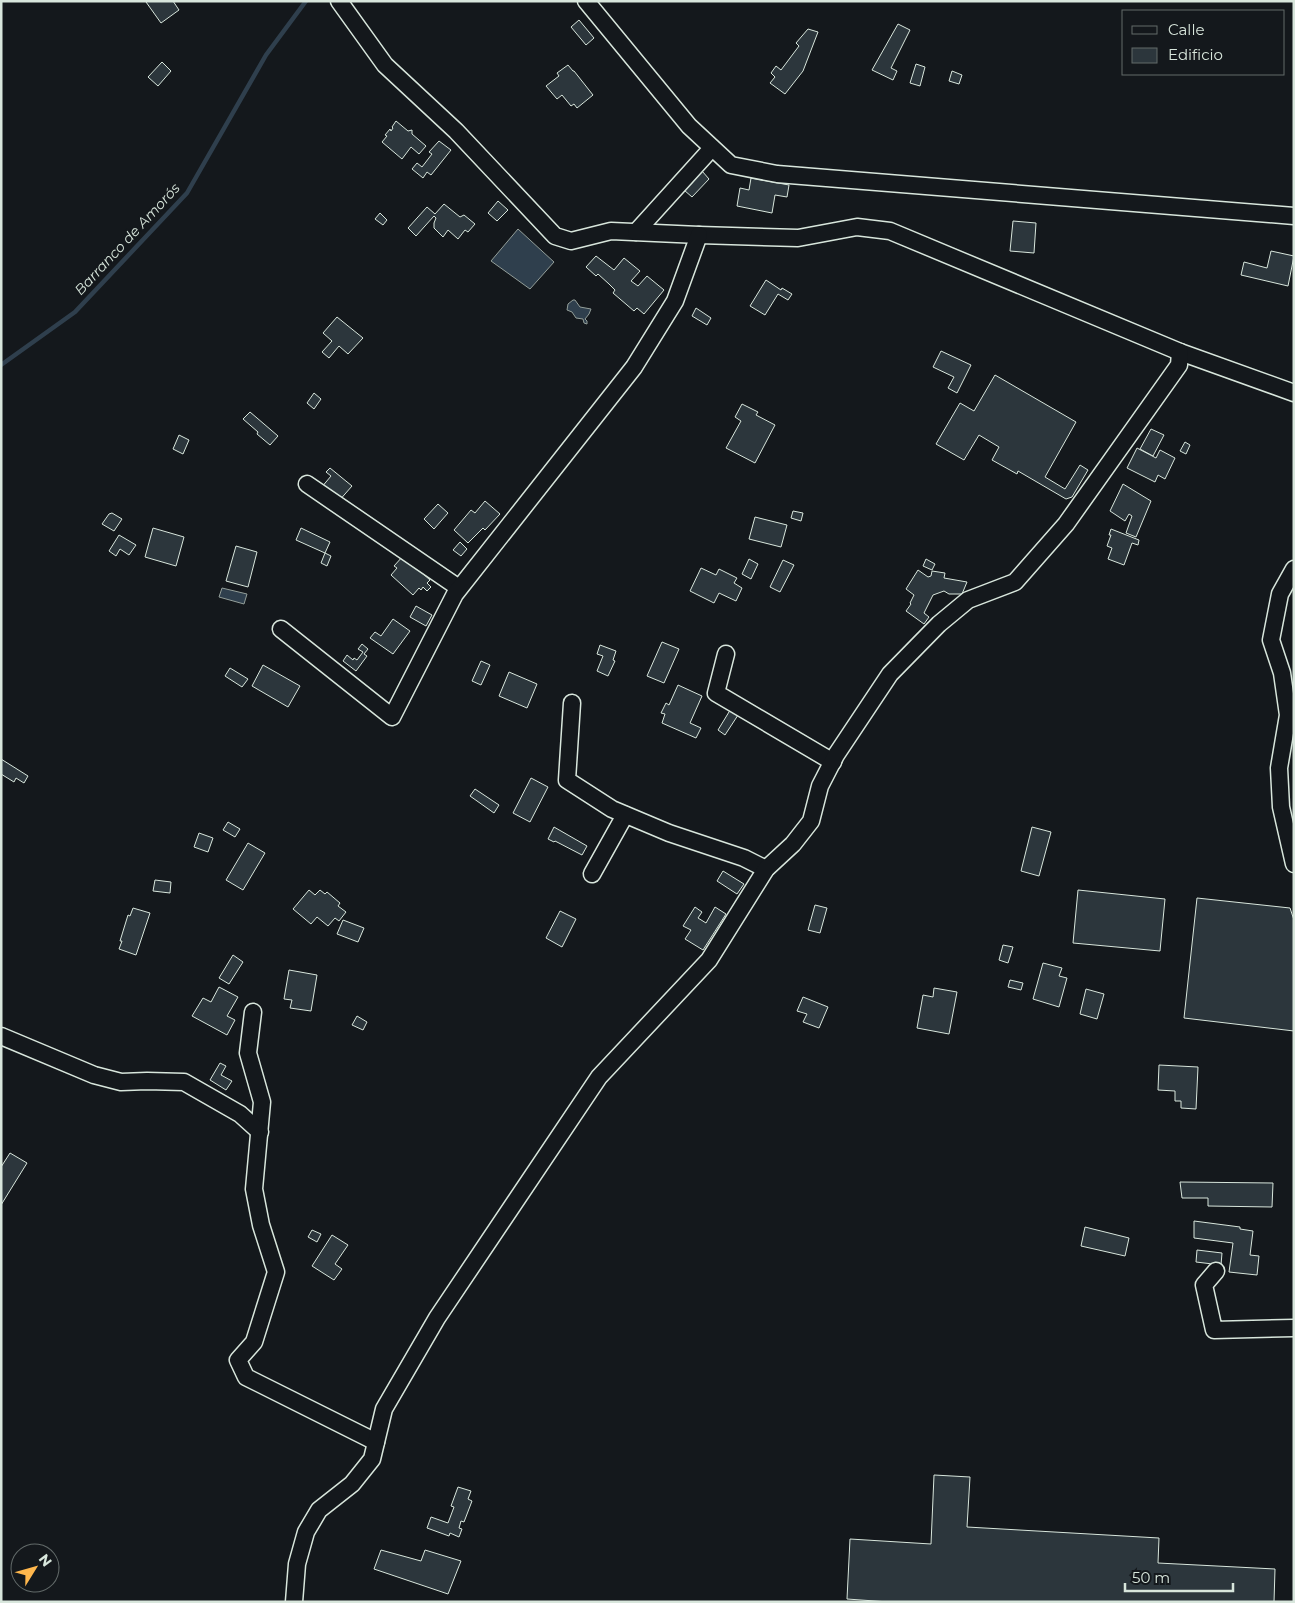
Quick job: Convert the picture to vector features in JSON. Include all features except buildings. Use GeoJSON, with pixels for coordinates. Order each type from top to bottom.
{"type":"FeatureCollection","features":[{"type":"Feature","properties":{"kind":"street"},"geometry":{"type":"LineString","coordinates":[[339,1],[385,65],[456,130],[555,236],[571,241],[611,231],[798,238],[857,227],[890,231],[1180,352],[1294,393]]}},
{"type":"Feature","properties":{"kind":"street"},"geometry":{"type":"LineString","coordinates":[[586,1],[689,126],[731,165],[777,174],[1294,216]]}},
{"type":"Feature","properties":{"kind":"street"},"geometry":{"type":"LineString","coordinates":[[636,232],[712,148]]}},
{"type":"Feature","properties":{"kind":"street"},"geometry":{"type":"LineString","coordinates":[[281,629],[392,717],[450,603],[460,588],[634,367],[675,301],[699,235]]}},
{"type":"Feature","properties":{"kind":"street"},"geometry":{"type":"LineString","coordinates":[[294,1602],[297,1564],[306,1532],[319,1510],[352,1484],[372,1459],[384,1409],[437,1318],[599,1077],[709,960],[766,869],[793,844],[811,821],[820,786],[833,762],[890,674],[932,631],[968,600],[1015,582],[1066,524],[1179,365],[1180,352]]}},
{"type":"Feature","properties":{"kind":"street"},"geometry":{"type":"LineString","coordinates":[[308,484],[460,588]]}},
{"type":"Feature","properties":{"kind":"street"},"geometry":{"type":"LineString","coordinates":[[1294,569],[1280,594],[1270,640],[1282,673],[1288,715],[1279,768],[1281,807],[1294,864]]}},
{"type":"Feature","properties":{"kind":"street"},"geometry":{"type":"LineString","coordinates":[[726,654],[716,693],[833,762]]}},
{"type":"Feature","properties":{"kind":"street"},"geometry":{"type":"LineString","coordinates":[[572,703],[567,780],[612,810],[669,833],[744,858],[766,869]]}},
{"type":"Feature","properties":{"kind":"street"},"geometry":{"type":"LineString","coordinates":[[592,874],[626,815]]}},
{"type":"Feature","properties":{"kind":"street"},"geometry":{"type":"LineString","coordinates":[[253,1012],[248,1053],[262,1102],[254,1189],[261,1225],[276,1272],[254,1342],[238,1360],[246,1377],[376,1442]]}},
{"type":"Feature","properties":{"kind":"street"},"geometry":{"type":"LineString","coordinates":[[1,1036],[94,1076],[121,1082],[184,1082],[240,1114],[260,1132]]}},
{"type":"Feature","properties":{"kind":"street"},"geometry":{"type":"LineString","coordinates":[[1216,1271],[1204,1285],[1214,1330],[1294,1328]]}},
{"type":"Feature","properties":{"kind":"water"},"geometry":{"type":"Polygon","coordinates":[[[518,229],[554,262],[530,289],[491,261],[518,229]]]}},
{"type":"Feature","properties":{"kind":"water"},"geometry":{"type":"Polygon","coordinates":[[[573,300],[580,307],[591,309],[585,319],[587,324],[584,323],[583,319],[576,318],[572,312],[567,310],[568,304],[573,300]]]}},
{"type":"Feature","properties":{"kind":"water"},"geometry":{"type":"Polygon","coordinates":[[[222,588],[247,594],[244,604],[219,597],[222,588]]]}},
{"type":"Feature","properties":{"kind":"waterway","name":"Barranco de Amorós"},"geometry":{"type":"LineString","coordinates":[[1,365],[75,312],[187,193],[266,55],[306,1]]}}]}
